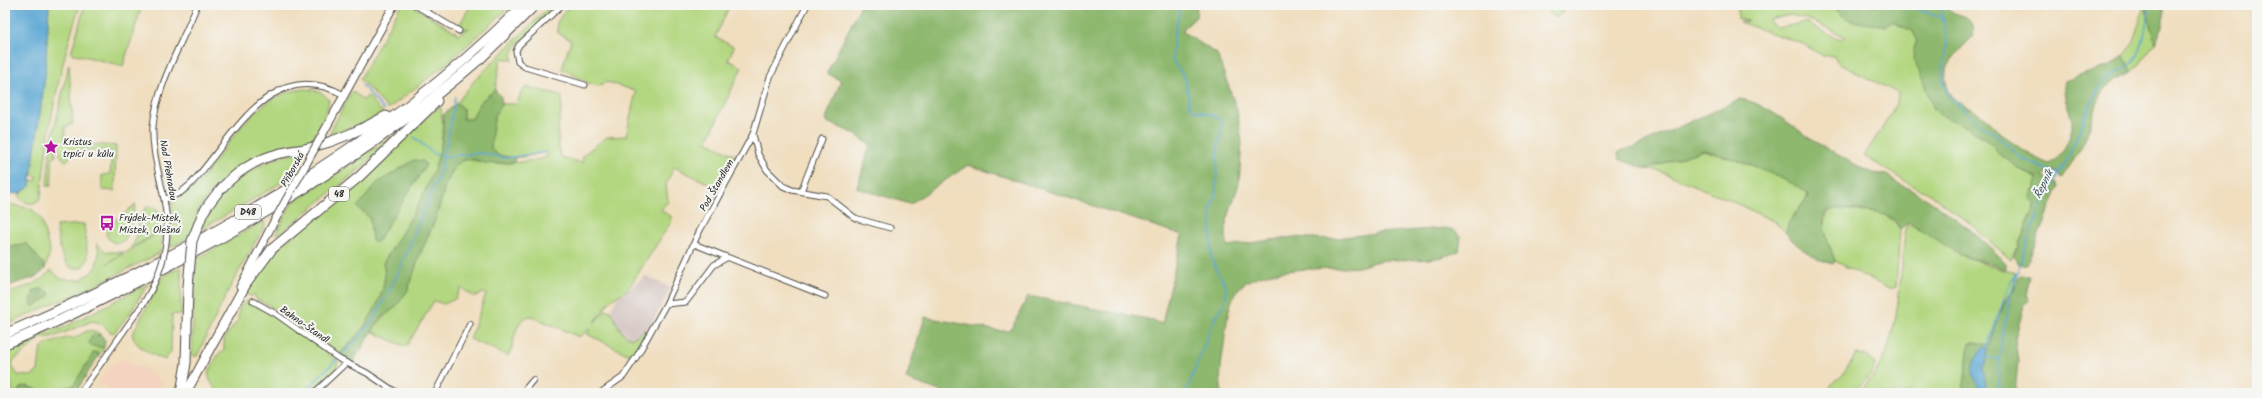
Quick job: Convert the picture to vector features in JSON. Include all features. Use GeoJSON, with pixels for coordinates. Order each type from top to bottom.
{"type":"FeatureCollection","features":[{"type":"Feature","properties":{"kind":"highway","name":"D48"},"geometry":{"type":"LineString","coordinates":[[6,338],[227,224],[351,146],[438,83],[493,35],[523,5]]}},
{"type":"Feature","properties":{"kind":"highway","name":"D48"},"geometry":{"type":"LineString","coordinates":[[6,338],[94,304],[175,263],[250,221],[395,127],[483,56],[536,5]]}},
{"type":"Feature","properties":{"kind":"highway","name":"48"},"geometry":{"type":"LineString","coordinates":[[212,345],[246,284],[272,249],[360,176],[483,56]]}},
{"type":"Feature","properties":{"kind":"highway"},"geometry":{"type":"LineString","coordinates":[[181,393],[186,355],[188,287],[192,241],[203,213],[220,189],[251,165],[269,157],[313,147],[350,134],[396,110],[438,83]]}},
{"type":"Feature","properties":{"kind":"main road","name":"Příborská"},"geometry":{"type":"LineString","coordinates":[[186,393],[270,230],[394,5]]}},
{"type":"Feature","properties":{"kind":"main road","name":"Příborská"},"geometry":{"type":"LineString","coordinates":[[190,393],[212,345]]}},
{"type":"Feature","properties":{"kind":"street","name":"Nad Přehradou"},"geometry":{"type":"LineString","coordinates":[[80,393],[144,301],[162,265],[167,227],[165,199],[153,127],[161,92],[197,5]]}},
{"type":"Feature","properties":{"kind":"street"},"geometry":{"type":"LineString","coordinates":[[415,5],[459,31]]}},
{"type":"Feature","properties":{"kind":"street"},"geometry":{"type":"LineString","coordinates":[[562,5],[519,45],[516,51],[518,62],[524,67],[585,85]]}},
{"type":"Feature","properties":{"kind":"street","name":"Pod Štandlem"},"geometry":{"type":"LineString","coordinates":[[600,393],[623,377],[638,356],[666,304],[694,244],[753,134],[770,77],[807,5]]}},
{"type":"Feature","properties":{"kind":"street"},"geometry":{"type":"LineString","coordinates":[[165,199],[180,193],[191,184],[254,109],[273,93],[290,86],[302,84],[327,87],[344,95]]}},
{"type":"Feature","properties":{"kind":"street"},"geometry":{"type":"LineString","coordinates":[[753,134],[758,154],[767,170],[783,186],[792,190],[827,196],[855,218],[890,228]]}},
{"type":"Feature","properties":{"kind":"street"},"geometry":{"type":"LineString","coordinates":[[801,191],[822,139]]}},
{"type":"Feature","properties":{"kind":"street"},"geometry":{"type":"LineString","coordinates":[[694,244],[726,258],[825,296]]}},
{"type":"Feature","properties":{"kind":"street"},"geometry":{"type":"LineString","coordinates":[[666,304],[686,302],[714,265],[726,258]]}},
{"type":"Feature","properties":{"kind":"street","name":"Bahno-Štandl"},"geometry":{"type":"LineString","coordinates":[[253,301],[276,314],[338,358],[367,373],[397,393]]}},
{"type":"Feature","properties":{"kind":"street"},"geometry":{"type":"LineString","coordinates":[[436,393],[470,324]]}},
{"type":"Feature","properties":{"kind":"street"},"geometry":{"type":"LineString","coordinates":[[314,393],[346,363]]}},
{"type":"Feature","properties":{"kind":"street"},"geometry":{"type":"LineString","coordinates":[[522,393],[533,380]]}},
{"type":"Feature","properties":{"kind":"shaded area"},"geometry":{"type":"Polygon","coordinates":[[[646,276],[671,288],[647,332],[644,330],[636,336],[629,337],[619,328],[611,309],[618,297],[646,276]]]}},
{"type":"Feature","properties":{"kind":"shaded area"},"geometry":{"type":"Polygon","coordinates":[[[127,359],[129,365],[143,368],[162,382],[160,393],[109,393],[106,386],[97,386],[110,366],[117,361],[127,359]]]}},
{"type":"Feature","properties":{"kind":"green space"},"geometry":{"type":"Polygon","coordinates":[[[49,5],[80,5],[72,29],[55,100],[47,147],[41,197],[36,202],[27,203],[19,197],[20,194],[30,186],[31,180],[36,181],[37,176],[31,175],[45,77],[49,5]]]}},
{"type":"Feature","properties":{"kind":"green space"},"geometry":{"type":"Polygon","coordinates":[[[85,5],[142,5],[123,66],[71,53],[85,5]]]}},
{"type":"Feature","properties":{"kind":"green space"},"geometry":{"type":"Polygon","coordinates":[[[401,5],[411,5],[456,32],[457,35],[469,28],[461,30],[458,27],[471,5],[512,5],[444,66],[388,109],[360,79],[401,5]]]}},
{"type":"Feature","properties":{"kind":"green space"},"geometry":{"type":"Polygon","coordinates":[[[551,5],[560,5],[515,47],[512,54],[513,60],[501,58],[495,90],[480,102],[472,119],[463,119],[463,108],[457,103],[474,81],[551,5]]]}},
{"type":"Feature","properties":{"kind":"green space"},"geometry":{"type":"Polygon","coordinates":[[[569,5],[730,5],[715,37],[734,47],[728,60],[742,67],[707,141],[736,156],[722,186],[718,188],[674,167],[666,184],[668,202],[662,208],[662,211],[671,216],[671,222],[627,290],[610,301],[594,323],[606,310],[611,311],[624,334],[632,338],[644,330],[647,332],[634,357],[587,334],[591,328],[579,337],[531,316],[521,321],[518,326],[511,351],[508,356],[470,339],[486,294],[483,293],[475,297],[461,288],[455,299],[444,304],[434,301],[406,347],[371,331],[408,290],[420,254],[436,218],[445,186],[457,163],[470,160],[485,163],[511,163],[536,160],[548,156],[546,153],[542,153],[523,157],[504,157],[492,152],[492,127],[496,113],[502,104],[517,104],[521,92],[527,87],[561,95],[562,102],[558,129],[560,154],[561,157],[582,163],[583,155],[607,137],[626,136],[636,91],[607,82],[598,86],[588,83],[562,69],[571,40],[558,33],[557,22],[569,5]]]}},
{"type":"Feature","properties":{"kind":"green space"},"geometry":{"type":"Polygon","coordinates":[[[861,5],[1197,5],[1196,17],[1184,28],[1183,32],[1217,54],[1237,110],[1242,142],[1239,183],[1226,224],[1226,243],[1228,246],[1293,237],[1329,239],[1376,233],[1446,228],[1455,231],[1461,237],[1459,251],[1437,258],[1419,260],[1390,260],[1358,267],[1279,272],[1250,280],[1236,292],[1229,310],[1221,364],[1220,379],[1222,393],[945,393],[906,379],[925,317],[999,331],[1008,331],[1013,326],[1028,296],[1148,319],[1162,324],[1182,235],[968,165],[910,204],[857,188],[870,145],[855,134],[825,121],[841,81],[827,73],[861,5]]]}},
{"type":"Feature","properties":{"kind":"green space"},"geometry":{"type":"Polygon","coordinates":[[[1546,5],[1569,5],[1558,17],[1553,17],[1545,8],[1546,5]]]}},
{"type":"Feature","properties":{"kind":"green space"},"geometry":{"type":"Polygon","coordinates":[[[1738,5],[1836,5],[1837,11],[1889,23],[1892,22],[1913,31],[1917,40],[1913,52],[1969,129],[1983,137],[1995,147],[1997,152],[2023,171],[2037,178],[2036,186],[2032,191],[2036,204],[2019,247],[2015,250],[2011,260],[1966,220],[1927,192],[1916,188],[1864,156],[1895,106],[1898,93],[1839,64],[1834,56],[1823,56],[1803,44],[1739,22],[1749,21],[1738,19],[1738,5]],[[1790,15],[1770,20],[1771,24],[1777,28],[1807,22],[1827,34],[1842,39],[1846,37],[1808,19],[1790,15]]]}},
{"type":"Feature","properties":{"kind":"green space"},"geometry":{"type":"Polygon","coordinates":[[[1836,5],[1945,5],[1953,12],[1964,16],[1972,23],[1974,28],[1973,36],[1954,57],[1947,69],[1946,82],[1952,96],[1963,105],[1988,119],[1998,131],[2012,142],[2035,158],[2049,164],[2058,157],[2066,146],[2071,133],[2072,121],[2064,91],[2065,81],[2111,65],[2124,56],[2131,72],[2117,80],[2102,93],[2095,107],[2083,144],[2061,179],[2057,172],[2051,170],[2043,176],[2057,184],[2058,188],[2027,264],[2018,264],[2014,257],[2036,204],[2031,200],[2030,195],[2036,186],[2037,178],[2023,171],[1996,152],[1993,146],[1980,135],[1939,114],[1934,109],[1914,59],[1913,52],[1917,40],[1913,31],[1892,22],[1887,26],[1850,20],[1839,12],[1836,5]]]}},
{"type":"Feature","properties":{"kind":"green space"},"geometry":{"type":"Polygon","coordinates":[[[2145,5],[2155,44],[2139,65],[2131,72],[2124,56],[2131,47],[2145,5]]]}},
{"type":"Feature","properties":{"kind":"green space"},"geometry":{"type":"Polygon","coordinates":[[[2145,5],[2163,5],[2163,27],[2155,44],[2145,5]]]}},
{"type":"Feature","properties":{"kind":"green space"},"geometry":{"type":"Polygon","coordinates":[[[69,64],[73,124],[65,127],[65,142],[116,146],[115,191],[102,190],[102,175],[110,174],[112,155],[110,150],[78,150],[66,161],[61,156],[52,139],[69,64]]]}},
{"type":"Feature","properties":{"kind":"green space"},"geometry":{"type":"Polygon","coordinates":[[[304,89],[322,93],[329,101],[325,116],[312,140],[279,148],[263,154],[236,169],[223,179],[201,206],[188,237],[170,247],[172,204],[198,183],[256,111],[271,100],[286,93],[304,89]]]}},
{"type":"Feature","properties":{"kind":"green space"},"geometry":{"type":"Polygon","coordinates":[[[495,90],[501,97],[502,104],[494,119],[491,149],[498,155],[515,158],[514,162],[488,164],[472,159],[463,160],[455,166],[445,186],[436,218],[420,254],[408,290],[395,308],[381,318],[352,363],[339,356],[365,325],[379,300],[385,272],[383,263],[414,212],[433,172],[440,152],[443,133],[443,115],[457,103],[463,108],[463,119],[472,119],[480,102],[495,90]]]}},
{"type":"Feature","properties":{"kind":"green space"},"geometry":{"type":"Polygon","coordinates":[[[352,91],[363,100],[368,96],[383,113],[363,124],[329,134],[352,91]]]}},
{"type":"Feature","properties":{"kind":"green space"},"geometry":{"type":"Polygon","coordinates":[[[1740,99],[1763,107],[1852,163],[1874,173],[1883,174],[1890,177],[1892,180],[1938,206],[1981,239],[1994,251],[2006,263],[2006,269],[1961,255],[1909,222],[1900,229],[1896,222],[1888,216],[1847,209],[1829,210],[1825,213],[1825,230],[1835,261],[1833,264],[1819,259],[1807,252],[1786,233],[1789,222],[1807,198],[1808,193],[1800,187],[1752,165],[1704,150],[1646,169],[1619,159],[1618,153],[1622,150],[1635,147],[1740,99]]]}},
{"type":"Feature","properties":{"kind":"green space"},"geometry":{"type":"Polygon","coordinates":[[[440,105],[442,125],[441,146],[427,188],[406,228],[383,263],[385,272],[384,281],[375,309],[360,332],[339,356],[274,308],[256,299],[254,294],[251,297],[246,293],[267,261],[281,246],[379,164],[440,105]],[[414,160],[404,167],[361,210],[370,218],[372,241],[414,160]]]}},
{"type":"Feature","properties":{"kind":"green space"},"geometry":{"type":"Polygon","coordinates":[[[393,136],[361,168],[277,236],[276,233],[292,203],[393,136]]]}},
{"type":"Feature","properties":{"kind":"green space"},"geometry":{"type":"Polygon","coordinates":[[[51,142],[55,147],[56,156],[53,156],[51,186],[47,186],[51,142]]]}},
{"type":"Feature","properties":{"kind":"green space"},"geometry":{"type":"Polygon","coordinates":[[[307,150],[293,176],[200,230],[219,198],[230,186],[243,176],[272,160],[307,150]]]}},
{"type":"Feature","properties":{"kind":"green space"},"geometry":{"type":"Polygon","coordinates":[[[1704,150],[1771,173],[1796,185],[1808,193],[1807,198],[1789,222],[1786,233],[1775,222],[1727,199],[1659,171],[1646,169],[1704,150]]]}},
{"type":"Feature","properties":{"kind":"green space"},"geometry":{"type":"Polygon","coordinates":[[[414,160],[423,161],[426,165],[377,242],[372,241],[370,218],[357,207],[377,183],[414,160]]]}},
{"type":"Feature","properties":{"kind":"green space"},"geometry":{"type":"Polygon","coordinates":[[[5,203],[32,209],[41,219],[50,252],[45,269],[44,265],[27,244],[5,248],[5,203]]]}},
{"type":"Feature","properties":{"kind":"green space"},"geometry":{"type":"Polygon","coordinates":[[[136,204],[126,238],[120,243],[112,242],[106,235],[108,226],[136,204]]]}},
{"type":"Feature","properties":{"kind":"green space"},"geometry":{"type":"Polygon","coordinates":[[[150,206],[155,207],[159,212],[154,235],[131,248],[136,239],[144,209],[150,206]]]}},
{"type":"Feature","properties":{"kind":"green space"},"geometry":{"type":"Polygon","coordinates":[[[1831,208],[1885,215],[1890,218],[1900,229],[1896,287],[1891,290],[1835,261],[1824,226],[1827,213],[1831,208]]]}},
{"type":"Feature","properties":{"kind":"green space"},"geometry":{"type":"Polygon","coordinates":[[[263,221],[265,225],[228,291],[197,356],[192,356],[195,260],[263,221]]]}},
{"type":"Feature","properties":{"kind":"green space"},"geometry":{"type":"Polygon","coordinates":[[[84,224],[88,260],[81,268],[71,268],[67,264],[62,254],[56,226],[84,224]]]}},
{"type":"Feature","properties":{"kind":"green space"},"geometry":{"type":"Polygon","coordinates":[[[1908,224],[1924,230],[1961,255],[1990,266],[2015,273],[2014,289],[2005,300],[1990,345],[1971,342],[1969,344],[1963,393],[1857,393],[1872,377],[1883,359],[1891,338],[1896,316],[1903,248],[1906,227],[1908,224]]]}},
{"type":"Feature","properties":{"kind":"green space"},"geometry":{"type":"Polygon","coordinates":[[[158,226],[163,227],[160,253],[63,301],[58,301],[5,326],[5,297],[11,293],[33,284],[45,277],[51,270],[61,279],[80,280],[95,270],[99,253],[97,243],[106,252],[124,252],[107,264],[155,235],[158,226]]]}},
{"type":"Feature","properties":{"kind":"green space"},"geometry":{"type":"Polygon","coordinates":[[[27,244],[44,265],[45,269],[37,276],[15,283],[5,289],[5,248],[27,244]]]}},
{"type":"Feature","properties":{"kind":"green space"},"geometry":{"type":"Polygon","coordinates":[[[181,267],[181,315],[172,314],[171,352],[165,360],[150,353],[137,344],[132,335],[163,276],[181,267]]]}},
{"type":"Feature","properties":{"kind":"green space"},"geometry":{"type":"Polygon","coordinates":[[[2021,275],[2030,276],[2026,296],[2029,300],[2024,306],[2015,339],[2018,362],[2015,393],[1963,393],[1969,344],[1975,342],[1990,345],[2000,312],[2012,292],[2018,277],[2021,275]]]}},
{"type":"Feature","properties":{"kind":"green space"},"geometry":{"type":"Polygon","coordinates":[[[148,284],[128,316],[114,333],[110,332],[102,324],[92,321],[59,335],[40,339],[12,362],[13,368],[18,375],[31,376],[38,371],[42,347],[70,337],[73,339],[88,331],[95,331],[102,336],[97,334],[98,346],[104,348],[99,355],[98,353],[94,352],[73,386],[40,391],[26,386],[17,393],[13,393],[5,351],[55,329],[61,329],[148,284]]]}},
{"type":"Feature","properties":{"kind":"green space"},"geometry":{"type":"Polygon","coordinates":[[[42,289],[49,292],[50,296],[33,307],[31,300],[34,290],[42,289]]]}},
{"type":"Feature","properties":{"kind":"green space"},"geometry":{"type":"Polygon","coordinates":[[[247,301],[285,322],[338,361],[337,368],[310,393],[220,393],[209,379],[208,373],[218,355],[224,351],[224,339],[238,320],[239,307],[247,301]]]}},
{"type":"Feature","properties":{"kind":"green space"},"geometry":{"type":"Polygon","coordinates":[[[93,334],[102,336],[105,341],[104,348],[92,346],[89,343],[93,334]]]}},
{"type":"Feature","properties":{"kind":"green space"},"geometry":{"type":"Polygon","coordinates":[[[94,352],[98,353],[99,355],[75,393],[17,393],[21,387],[27,386],[40,391],[73,386],[94,352]]]}},
{"type":"Feature","properties":{"kind":"green space"},"geometry":{"type":"Polygon","coordinates":[[[1856,354],[1865,355],[1875,363],[1872,371],[1857,389],[1847,394],[1827,393],[1832,384],[1842,376],[1856,354]]]}},
{"type":"Feature","properties":{"kind":"water"},"geometry":{"type":"Polygon","coordinates":[[[5,5],[49,5],[45,77],[30,186],[24,191],[16,194],[5,193],[5,5]]]}},
{"type":"Feature","properties":{"kind":"water"},"geometry":{"type":"Polygon","coordinates":[[[1984,347],[1988,348],[1986,365],[1983,368],[1986,385],[1984,388],[1980,389],[1974,377],[1973,367],[1976,358],[1984,347]]]}},
{"type":"Feature","properties":{"kind":"waterway"},"geometry":{"type":"LineString","coordinates":[[1181,5],[1174,34],[1172,60],[1185,78],[1190,106],[1194,110],[1213,115],[1222,121],[1218,147],[1216,190],[1211,210],[1211,254],[1217,272],[1226,290],[1226,297],[1214,320],[1186,393]]}},
{"type":"Feature","properties":{"kind":"waterway"},"geometry":{"type":"LineString","coordinates":[[1905,5],[1942,18]]}},
{"type":"Feature","properties":{"kind":"waterway"},"geometry":{"type":"LineString","coordinates":[[1940,5],[1947,40],[1942,78],[1949,96],[1976,121],[1995,134],[2023,159],[2057,174]]}},
{"type":"Feature","properties":{"kind":"waterway","name":"Řepník"},"geometry":{"type":"LineString","coordinates":[[2000,393],[1999,371],[2005,322],[2018,271],[2034,223],[2045,197],[2069,155],[2089,107],[2099,88],[2106,80],[2129,65],[2136,58],[2142,44],[2150,5]]}},
{"type":"Feature","properties":{"kind":"waterway"},"geometry":{"type":"LineString","coordinates":[[362,85],[384,110]]}},
{"type":"Feature","properties":{"kind":"waterway"},"geometry":{"type":"LineString","coordinates":[[303,393],[360,336],[373,320],[396,278],[439,174],[450,127],[455,97]]}},
{"type":"Feature","properties":{"kind":"waterway"},"geometry":{"type":"LineString","coordinates":[[414,137],[434,154],[444,156]]}},
{"type":"Feature","properties":{"kind":"waterway"},"geometry":{"type":"LineString","coordinates":[[444,157],[479,153],[506,158],[546,152]]}},
{"type":"Feature","properties":{"kind":"waterway"},"geometry":{"type":"LineString","coordinates":[[1986,350],[2011,280],[2019,271]]}},
{"type":"Feature","properties":{"kind":"waterway"},"geometry":{"type":"LineString","coordinates":[[1986,357],[1999,358]]}},
{"type":"Feature","properties":{"kind":"place","name":"Kristus trpící u kůlu"},"geometry":{"type":"Point","coordinates":[51,147]}},
{"type":"Feature","properties":{"kind":"place","name":"Frýdek-Místek, Místek, Olešná"},"geometry":{"type":"Point","coordinates":[107,223]}}]}
